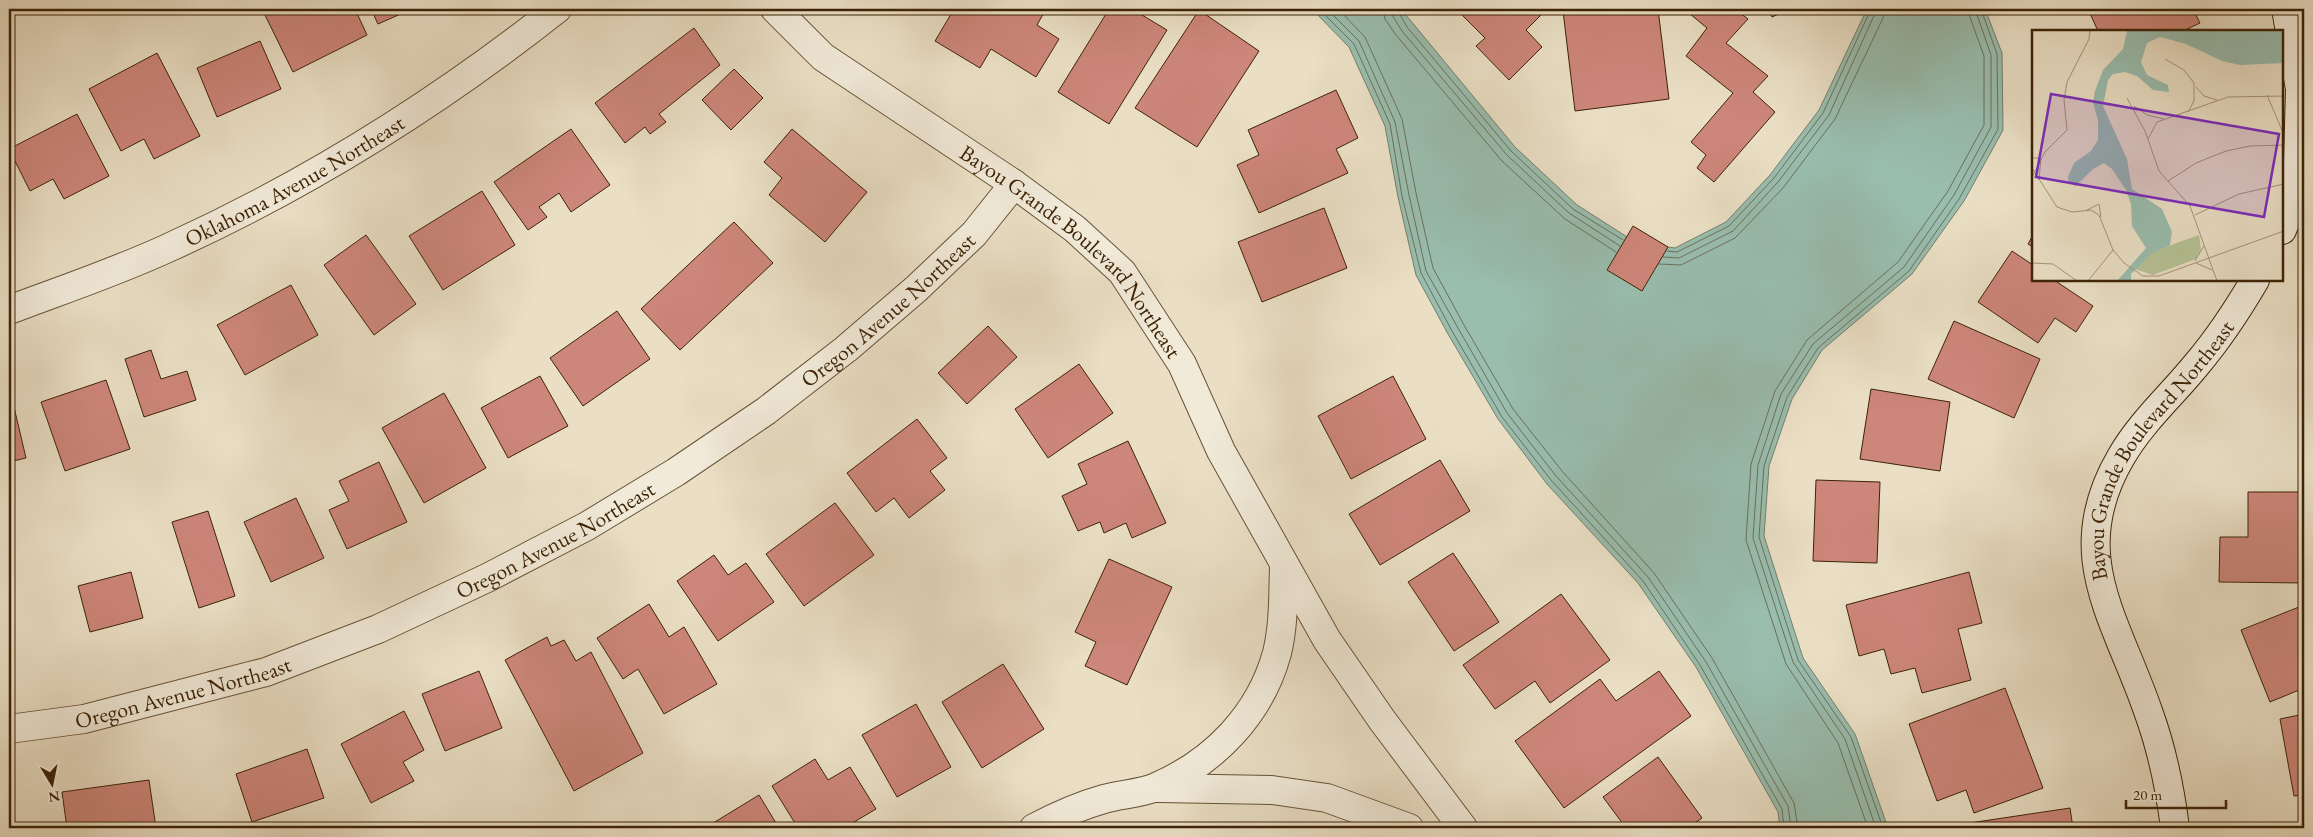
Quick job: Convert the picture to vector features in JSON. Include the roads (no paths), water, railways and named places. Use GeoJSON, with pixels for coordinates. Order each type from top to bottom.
{"type":"FeatureCollection","features":[{"type":"Feature","properties":{"kind":"street","name":"Oklahoma Avenue Northeast"},"geometry":{"type":"LineString","coordinates":[[9,310],[168,248],[291,186],[406,117],[489,62],[557,9]]}},
{"type":"Feature","properties":{"kind":"street","name":"Bayou Grande Boulevard Northeast"},"geometry":{"type":"LineString","coordinates":[[775,9],[823,57],[1014,184],[1075,228],[1122,272],[1182,364],[1221,451],[1284,566],[1333,648],[1382,720],[1463,828]]}},
{"type":"Feature","properties":{"kind":"street"},"geometry":{"type":"LineString","coordinates":[[2283,228],[2302,188],[2300,89],[2286,9]]}},
{"type":"Feature","properties":{"kind":"street","name":"Oregon Avenue Northeast"},"geometry":{"type":"LineString","coordinates":[[9,729],[84,719],[266,672],[378,629],[488,578],[587,526],[676,472],[741,428],[846,348],[916,289],[974,234],[1014,184]]}},
{"type":"Feature","properties":{"kind":"street","name":"Bayou Grande Boulevard Northeast"},"geometry":{"type":"LineString","coordinates":[[2175,828],[2165,763],[2148,711],[2104,597],[2094,541],[2097,515],[2105,488],[2122,456],[2145,423],[2198,363],[2254,281]]}},
{"type":"Feature","properties":{"kind":"street"},"geometry":{"type":"LineString","coordinates":[[1155,788],[1193,767],[1222,746],[1246,718],[1264,686],[1277,653],[1281,623],[1284,566]]}},
{"type":"Feature","properties":{"kind":"street"},"geometry":{"type":"LineString","coordinates":[[1034,828],[1065,812],[1105,799],[1155,788],[1272,790],[1327,798],[1409,828]]}},
{"type":"Feature","properties":{"kind":"water"},"geometry":{"type":"Polygon","coordinates":[[[1312,9],[1401,9],[1515,147],[1577,205],[1635,242],[1675,248],[1726,222],[1770,175],[1819,110],[1867,9],[1985,9],[2002,53],[2003,130],[1964,201],[1912,274],[1822,350],[1792,399],[1769,466],[1764,536],[1803,658],[1855,734],[1888,828],[1780,828],[1778,812],[1696,667],[1638,583],[1547,484],[1498,419],[1448,334],[1416,275],[1398,197],[1385,126],[1349,47],[1312,9]]]}}]}
